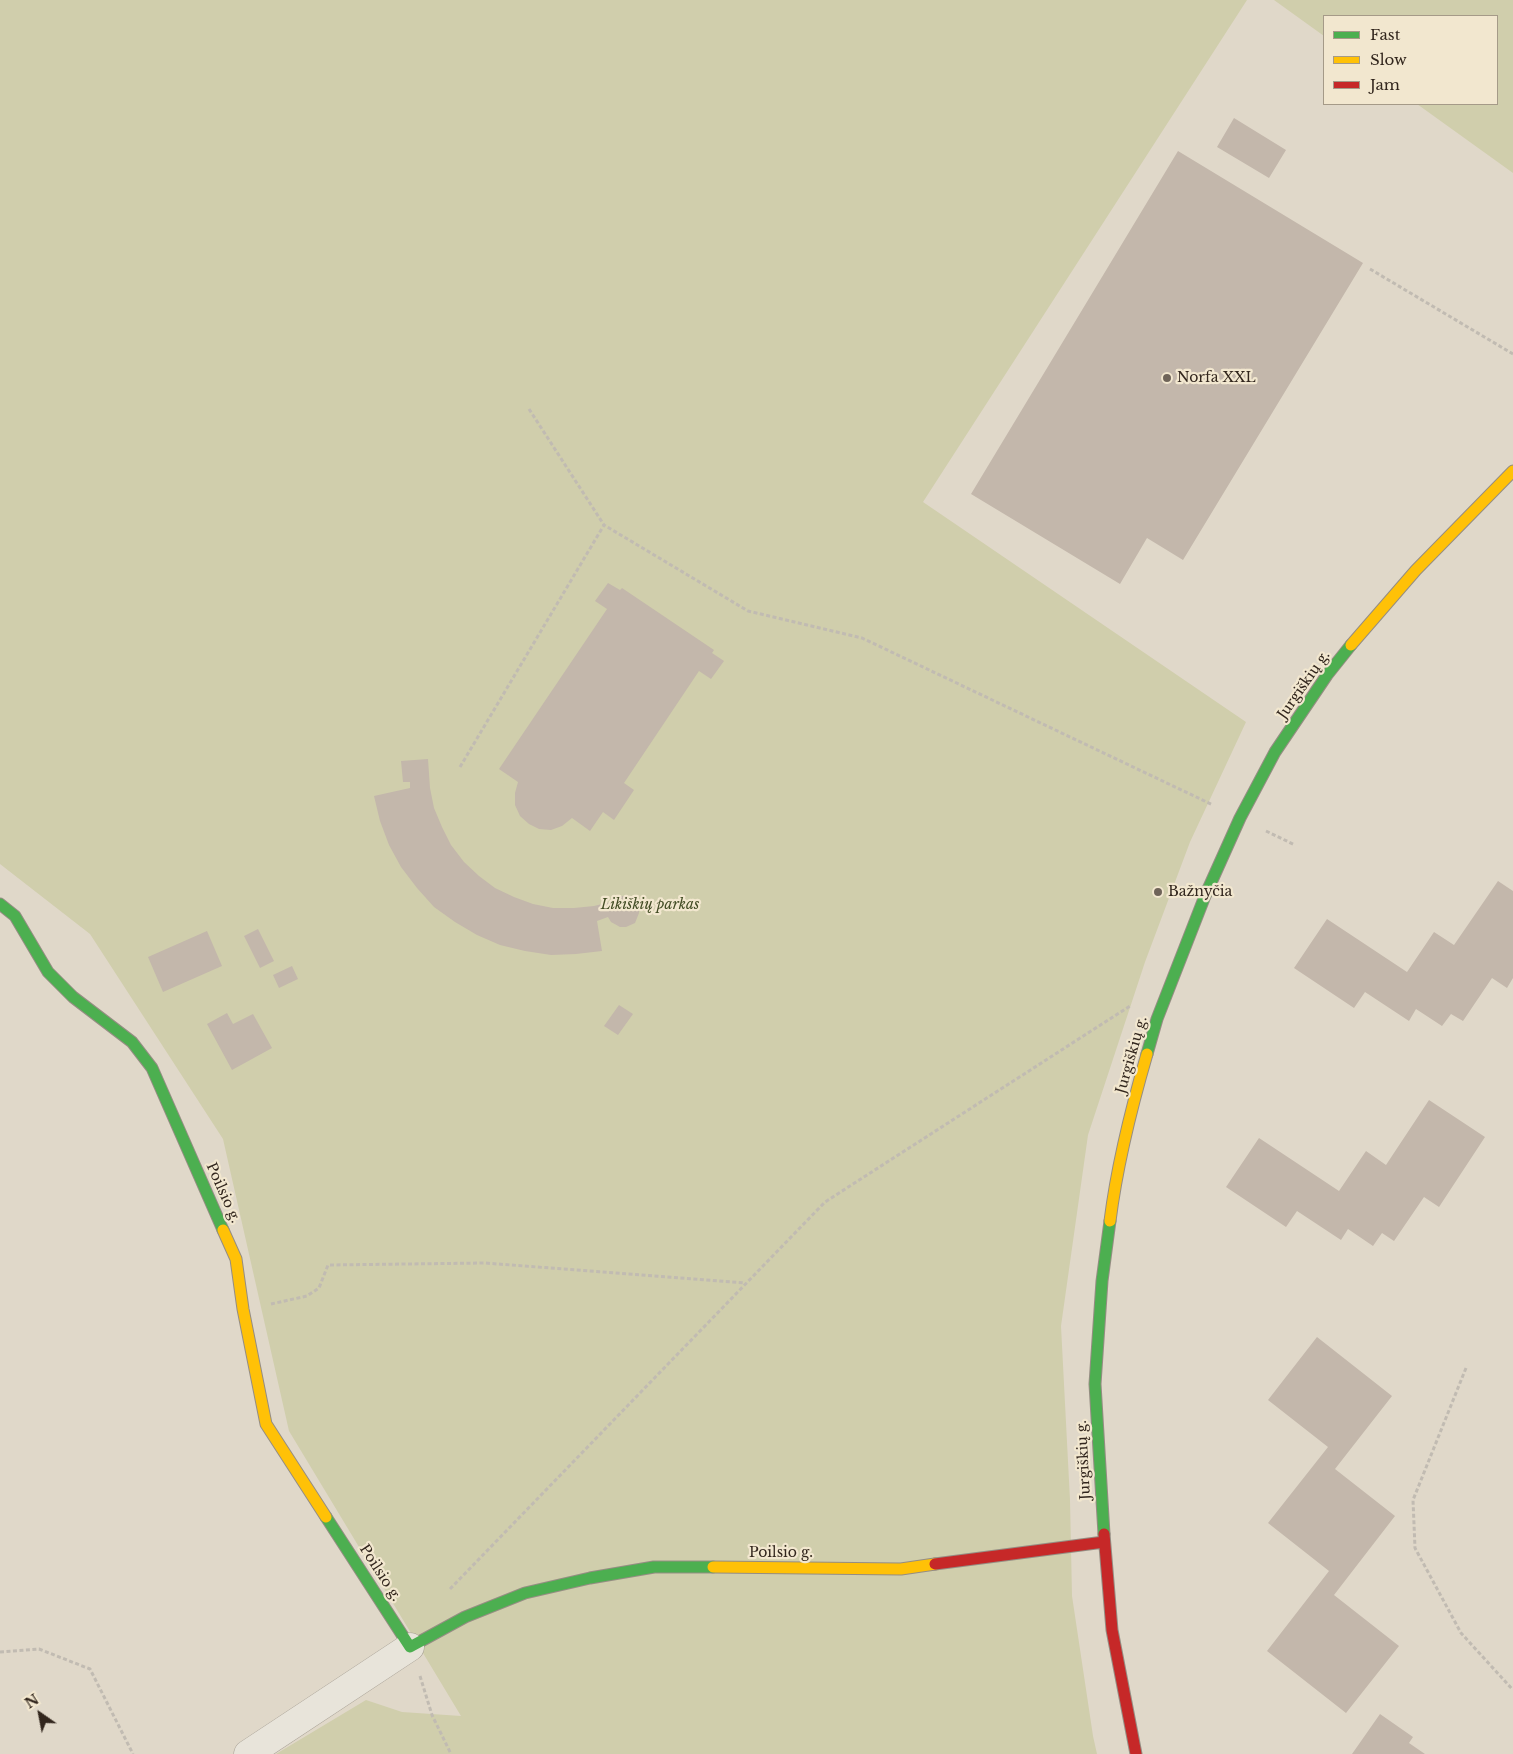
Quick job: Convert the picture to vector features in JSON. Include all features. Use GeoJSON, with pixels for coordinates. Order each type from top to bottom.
{"type":"FeatureCollection","features":[{"type":"Feature","properties":{"kind":"street","name":"Jurgiškių g."},"geometry":{"type":"LineString","coordinates":[[1136,1754],[1112,1630],[1104,1542],[1095,1384],[1102,1281],[1113,1194],[1138,1085],[1158,1019],[1205,896],[1240,818],[1275,752],[1327,675],[1365,628],[1410,577],[1513,471]]}},
{"type":"Feature","properties":{"kind":"street","name":"Poilsio g."},"geometry":{"type":"LineString","coordinates":[[0,904],[15,916],[48,972],[73,996],[132,1042],[152,1068],[236,1259],[266,1424],[410,1647],[465,1617],[525,1593],[590,1578],[645,1569],[664,1567],[901,1569],[1104,1542]]}},
{"type":"Feature","properties":{"kind":"street"},"geometry":{"type":"LineString","coordinates":[[248,1754],[410,1647]]}},
{"type":"Feature","properties":{"kind":"path"},"geometry":{"type":"LineString","coordinates":[[1370,269],[1513,354]]}},
{"type":"Feature","properties":{"kind":"path"},"geometry":{"type":"LineString","coordinates":[[529,409],[604,525],[748,612],[862,638],[1295,845]]}},
{"type":"Feature","properties":{"kind":"path"},"geometry":{"type":"LineString","coordinates":[[460,767],[604,525]]}},
{"type":"Feature","properties":{"kind":"path"},"geometry":{"type":"LineString","coordinates":[[447,1592],[825,1202],[1130,1006]]}},
{"type":"Feature","properties":{"kind":"path"},"geometry":{"type":"LineString","coordinates":[[244,1309],[307,1296],[320,1288],[328,1265],[485,1263],[745,1283]]}},
{"type":"Feature","properties":{"kind":"path"},"geometry":{"type":"LineString","coordinates":[[1466,1368],[1413,1500],[1415,1548],[1461,1633],[1513,1690]]}},
{"type":"Feature","properties":{"kind":"path"},"geometry":{"type":"LineString","coordinates":[[410,1647],[432,1715],[452,1754]]}},
{"type":"Feature","properties":{"kind":"path"},"geometry":{"type":"LineString","coordinates":[[0,1652],[38,1649],[90,1669],[133,1754]]}},
{"type":"Feature","properties":{"kind":"green space","name":"Likiškių parkas"},"geometry":{"type":"Polygon","coordinates":[[[0,0],[1247,0],[923,502],[1246,722],[1190,842],[1145,962],[1088,1135],[1061,1326],[1070,1500],[1072,1596],[1097,1754],[276,1754],[366,1700],[402,1712],[461,1716],[289,1431],[223,1139],[90,934],[0,864],[0,0]]]}},
{"type":"Feature","properties":{"kind":"green space"},"geometry":{"type":"Polygon","coordinates":[[[1274,0],[1513,0],[1513,173],[1418,105],[1498,105],[1498,15],[1323,15],[1323,35],[1274,0]]]}},
{"type":"Feature","properties":{"kind":"building"},"geometry":{"type":"Polygon","coordinates":[[[1234,118],[1286,150],[1269,178],[1217,147],[1234,118]]]}},
{"type":"Feature","properties":{"kind":"building","name":"Norfa XXL"},"geometry":{"type":"Polygon","coordinates":[[[1178,151],[1363,263],[1183,560],[1147,538],[1120,584],[971,494],[1178,151]]]}},
{"type":"Feature","properties":{"kind":"building"},"geometry":{"type":"Polygon","coordinates":[[[608,583],[620,590],[622,588],[714,650],[712,653],[724,661],[711,679],[699,671],[624,783],[634,790],[614,820],[603,812],[590,831],[572,818],[562,826],[551,830],[539,829],[529,824],[520,816],[515,805],[515,793],[518,782],[499,769],[607,609],[595,601],[608,583]]]}},
{"type":"Feature","properties":{"kind":"building"},"geometry":{"type":"Polygon","coordinates":[[[428,759],[430,788],[434,808],[442,827],[451,845],[464,862],[479,876],[495,888],[514,897],[533,904],[553,908],[594,906],[610,902],[618,896],[629,896],[637,902],[639,908],[635,923],[626,927],[620,927],[611,922],[608,917],[597,921],[602,951],[551,955],[500,945],[477,935],[434,907],[401,867],[389,845],[380,821],[374,796],[410,788],[410,782],[403,782],[401,761],[428,759]]]}},
{"type":"Feature","properties":{"kind":"building"},"geometry":{"type":"Polygon","coordinates":[[[1498,881],[1513,891],[1513,978],[1507,988],[1492,978],[1463,1021],[1451,1014],[1442,1026],[1416,1009],[1409,1021],[1365,992],[1354,1008],[1294,968],[1327,919],[1407,972],[1434,932],[1454,945],[1498,881]]]}},
{"type":"Feature","properties":{"kind":"building"},"geometry":{"type":"Polygon","coordinates":[[[258,929],[274,961],[260,968],[244,936],[258,929]]]}},
{"type":"Feature","properties":{"kind":"building"},"geometry":{"type":"Polygon","coordinates":[[[207,931],[222,966],[163,992],[148,957],[207,931]]]}},
{"type":"Feature","properties":{"kind":"building"},"geometry":{"type":"Polygon","coordinates":[[[292,966],[298,979],[279,988],[273,975],[292,966]]]}},
{"type":"Feature","properties":{"kind":"building"},"geometry":{"type":"Polygon","coordinates":[[[619,1005],[633,1014],[618,1035],[604,1026],[619,1005]]]}},
{"type":"Feature","properties":{"kind":"building"},"geometry":{"type":"Polygon","coordinates":[[[227,1013],[233,1024],[253,1014],[272,1048],[232,1070],[207,1024],[227,1013]]]}},
{"type":"Feature","properties":{"kind":"building"},"geometry":{"type":"Polygon","coordinates":[[[1429,1100],[1485,1137],[1439,1207],[1424,1197],[1394,1241],[1382,1233],[1373,1246],[1348,1229],[1341,1240],[1297,1211],[1286,1227],[1226,1187],[1259,1138],[1339,1191],[1366,1151],[1386,1165],[1429,1100]]]}},
{"type":"Feature","properties":{"kind":"building"},"geometry":{"type":"Polygon","coordinates":[[[1317,1337],[1392,1396],[1335,1469],[1395,1516],[1334,1595],[1399,1646],[1346,1713],[1267,1651],[1329,1571],[1268,1523],[1328,1447],[1268,1400],[1317,1337]]]}},
{"type":"Feature","properties":{"kind":"building"},"geometry":{"type":"Polygon","coordinates":[[[1380,1714],[1413,1737],[1409,1743],[1425,1754],[1352,1754],[1380,1714]]]}},
{"type":"Feature","properties":{"kind":"traffic: fast"},"geometry":{"type":"LineString","coordinates":[[1147,1054],[1157,1019],[1205,896],[1240,818],[1275,752],[1327,675],[1351,645]]}},
{"type":"Feature","properties":{"kind":"traffic: fast"},"geometry":{"type":"LineString","coordinates":[[0,904],[15,916],[48,972],[73,997],[132,1042],[152,1068],[223,1230]]}},
{"type":"Feature","properties":{"kind":"traffic: fast"},"geometry":{"type":"LineString","coordinates":[[1104,1534],[1095,1384],[1102,1281],[1110,1221]]}},
{"type":"Feature","properties":{"kind":"traffic: fast"},"geometry":{"type":"LineString","coordinates":[[326,1517],[410,1647],[465,1617],[525,1593],[590,1578],[654,1567],[713,1567]]}},
{"type":"Feature","properties":{"kind":"traffic: slow"},"geometry":{"type":"LineString","coordinates":[[1351,645],[1416,570],[1513,471]]}},
{"type":"Feature","properties":{"kind":"traffic: slow"},"geometry":{"type":"LineString","coordinates":[[1110,1221],[1125,1137],[1147,1054]]}},
{"type":"Feature","properties":{"kind":"traffic: slow"},"geometry":{"type":"LineString","coordinates":[[223,1230],[236,1259],[243,1309],[266,1424],[326,1517]]}},
{"type":"Feature","properties":{"kind":"traffic: slow"},"geometry":{"type":"LineString","coordinates":[[713,1567],[901,1569],[935,1564]]}},
{"type":"Feature","properties":{"kind":"traffic: jam"},"geometry":{"type":"LineString","coordinates":[[1104,1534],[1112,1630],[1136,1754]]}},
{"type":"Feature","properties":{"kind":"traffic: jam"},"geometry":{"type":"LineString","coordinates":[[935,1564],[1104,1542]]}},
{"type":"Feature","properties":{"kind":"place","name":"Norfa XXL"},"geometry":{"type":"Point","coordinates":[1167,378]}},
{"type":"Feature","properties":{"kind":"place","name":"Bažnyčia"},"geometry":{"type":"Point","coordinates":[1158,892]}}]}
